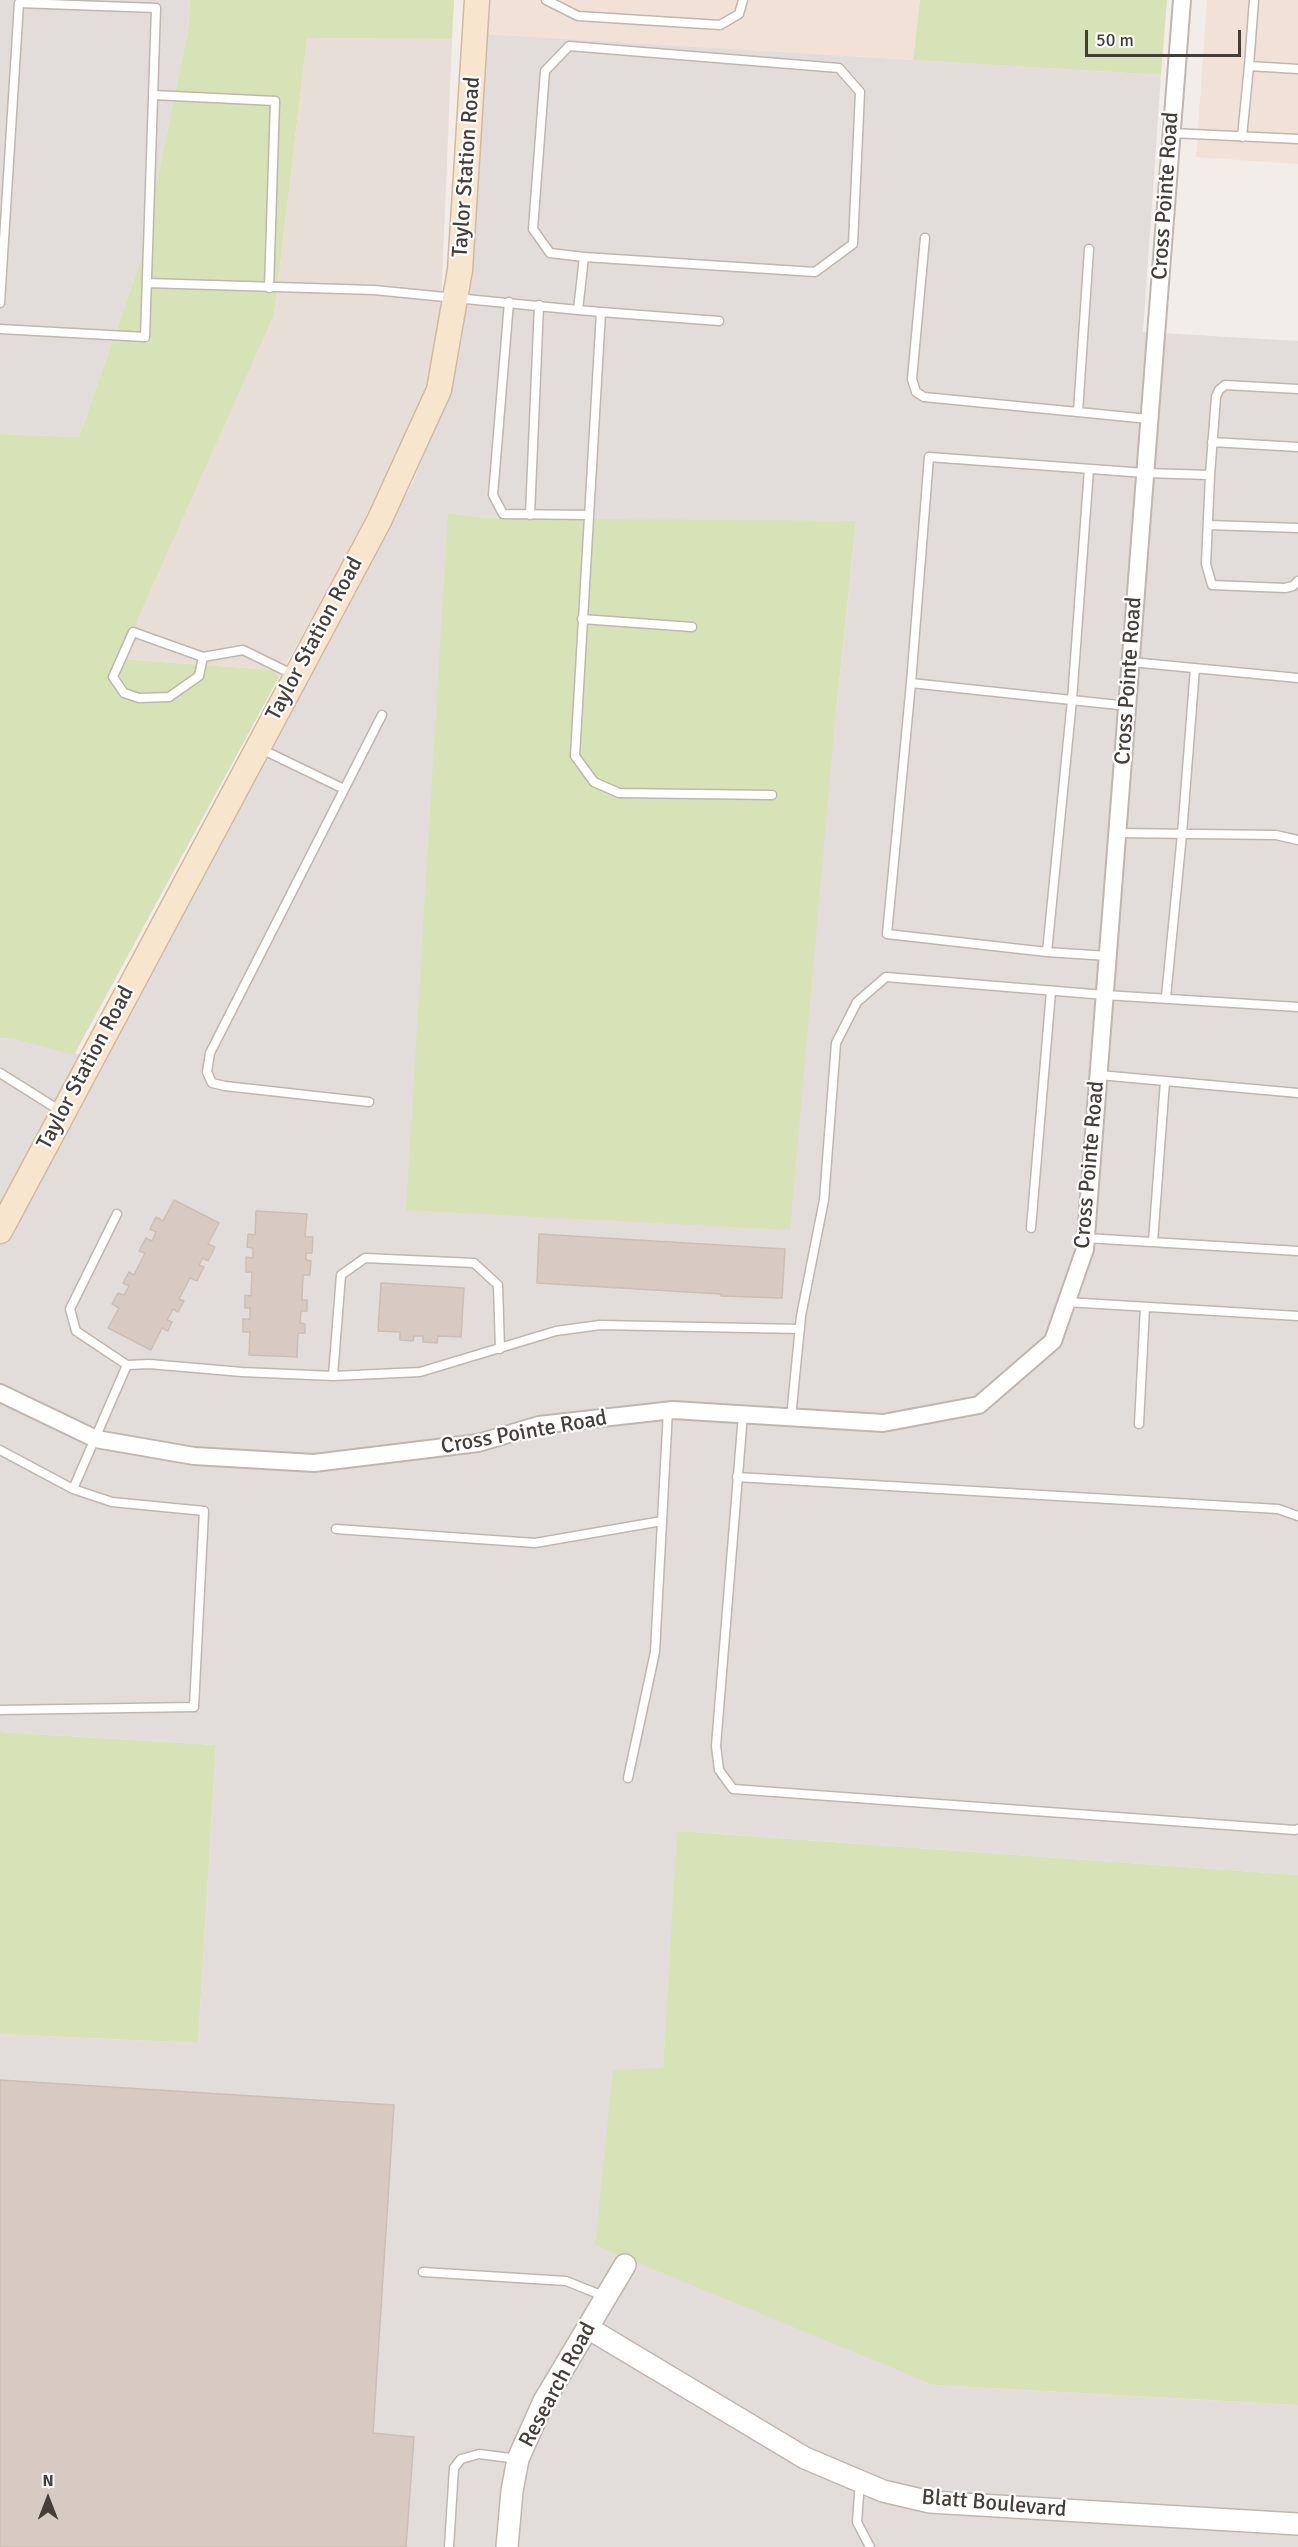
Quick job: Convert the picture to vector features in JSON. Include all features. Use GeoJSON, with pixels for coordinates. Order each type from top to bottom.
{"type":"FeatureCollection","features":[{"type":"Feature","properties":{"kind":"main road","name":"Taylor Station Road"},"geometry":{"type":"LineString","coordinates":[[0,1232],[256,747],[379,521],[440,390],[460,270],[477,0]]}},
{"type":"Feature","properties":{"kind":"street","name":"Cross Pointe Road"},"geometry":{"type":"LineString","coordinates":[[0,1393],[96,1439],[194,1456],[315,1463],[478,1443],[539,1425],[668,1410],[884,1423],[979,1405],[1053,1341],[1085,1249],[1182,0]]}},
{"type":"Feature","properties":{"kind":"street","name":"Research Road"},"geometry":{"type":"LineString","coordinates":[[507,2547],[512,2491],[518,2459],[544,2401],[625,2265]]}},
{"type":"Feature","properties":{"kind":"street","name":"Blatt Boulevard"},"geometry":{"type":"LineString","coordinates":[[588,2328],[805,2458],[883,2490],[930,2502],[1298,2524]]}},
{"type":"Feature","properties":{"kind":"lane"},"geometry":{"type":"LineString","coordinates":[[548,0],[578,16],[720,26],[739,14],[743,0]]}},
{"type":"Feature","properties":{"kind":"lane"},"geometry":{"type":"LineString","coordinates":[[1242,137],[1254,0]]}},
{"type":"Feature","properties":{"kind":"lane"},"geometry":{"type":"LineString","coordinates":[[0,303],[19,3],[156,9],[145,337],[0,329]]}},
{"type":"Feature","properties":{"kind":"lane"},"geometry":{"type":"LineString","coordinates":[[569,46],[839,68],[860,92],[853,244],[815,272],[584,257],[550,253],[533,229],[545,71],[569,46]]}},
{"type":"Feature","properties":{"kind":"lane"},"geometry":{"type":"LineString","coordinates":[[1249,66],[1298,69]]}},
{"type":"Feature","properties":{"kind":"lane"},"geometry":{"type":"LineString","coordinates":[[153,95],[275,101],[269,288]]}},
{"type":"Feature","properties":{"kind":"lane"},"geometry":{"type":"LineString","coordinates":[[1171,133],[1298,140]]}},
{"type":"Feature","properties":{"kind":"lane"},"geometry":{"type":"LineString","coordinates":[[925,238],[912,379],[916,392],[924,397],[1149,419]]}},
{"type":"Feature","properties":{"kind":"lane"},"geometry":{"type":"LineString","coordinates":[[1078,412],[1089,249]]}},
{"type":"Feature","properties":{"kind":"lane"},"geometry":{"type":"LineString","coordinates":[[578,310],[584,257]]}},
{"type":"Feature","properties":{"kind":"lane"},"geometry":{"type":"LineString","coordinates":[[147,283],[374,290],[719,321]]}},
{"type":"Feature","properties":{"kind":"lane"},"geometry":{"type":"LineString","coordinates":[[509,302],[493,495],[503,514],[589,515]]}},
{"type":"Feature","properties":{"kind":"lane"},"geometry":{"type":"LineString","coordinates":[[530,515],[539,305]]}},
{"type":"Feature","properties":{"kind":"lane"},"geometry":{"type":"LineString","coordinates":[[601,312],[574,756],[594,782],[620,793],[772,795]]}},
{"type":"Feature","properties":{"kind":"lane"},"geometry":{"type":"LineString","coordinates":[[1298,389],[1225,385],[1215,397],[1206,564],[1212,585],[1285,588],[1293,586],[1298,581]]}},
{"type":"Feature","properties":{"kind":"lane"},"geometry":{"type":"LineString","coordinates":[[1212,442],[1298,447]]}},
{"type":"Feature","properties":{"kind":"lane"},"geometry":{"type":"LineString","coordinates":[[1108,956],[1047,952],[887,934],[911,683],[929,457],[1145,473],[1210,475]]}},
{"type":"Feature","properties":{"kind":"lane"},"geometry":{"type":"LineString","coordinates":[[1047,952],[1072,700],[1089,469]]}},
{"type":"Feature","properties":{"kind":"lane"},"geometry":{"type":"LineString","coordinates":[[1208,525],[1298,528]]}},
{"type":"Feature","properties":{"kind":"lane"},"geometry":{"type":"LineString","coordinates":[[582,619],[692,627]]}},
{"type":"Feature","properties":{"kind":"lane"},"geometry":{"type":"LineString","coordinates":[[202,657],[199,676],[168,697],[139,699],[124,693],[113,677],[134,632],[202,657],[243,650],[295,675]]}},
{"type":"Feature","properties":{"kind":"lane"},"geometry":{"type":"LineString","coordinates":[[1131,662],[1298,678]]}},
{"type":"Feature","properties":{"kind":"lane"},"geometry":{"type":"LineString","coordinates":[[1166,997],[1182,834],[1194,668]]}},
{"type":"Feature","properties":{"kind":"lane"},"geometry":{"type":"LineString","coordinates":[[911,683],[1128,706]]}},
{"type":"Feature","properties":{"kind":"lane"},"geometry":{"type":"LineString","coordinates":[[369,1102],[225,1086],[212,1083],[207,1072],[210,1053],[382,715]]}},
{"type":"Feature","properties":{"kind":"lane"},"geometry":{"type":"LineString","coordinates":[[256,747],[344,789]]}},
{"type":"Feature","properties":{"kind":"lane"},"geometry":{"type":"LineString","coordinates":[[1117,833],[1276,835],[1298,840]]}},
{"type":"Feature","properties":{"kind":"lane"},"geometry":{"type":"LineString","coordinates":[[791,1417],[800,1329],[824,1200],[836,1043],[857,1002],[886,977],[1105,995],[1298,1007]]}},
{"type":"Feature","properties":{"kind":"lane"},"geometry":{"type":"LineString","coordinates":[[1031,1228],[1051,991]]}},
{"type":"Feature","properties":{"kind":"lane"},"geometry":{"type":"LineString","coordinates":[[0,1072],[62,1113]]}},
{"type":"Feature","properties":{"kind":"lane"},"geometry":{"type":"LineString","coordinates":[[1099,1075],[1298,1093]]}},
{"type":"Feature","properties":{"kind":"lane"},"geometry":{"type":"LineString","coordinates":[[1153,1242],[1165,1081]]}},
{"type":"Feature","properties":{"kind":"lane"},"geometry":{"type":"LineString","coordinates":[[117,1214],[70,1309],[76,1331],[127,1365],[149,1364],[242,1372],[333,1376],[420,1372],[556,1331],[600,1325],[800,1329]]}},
{"type":"Feature","properties":{"kind":"lane"},"geometry":{"type":"LineString","coordinates":[[1086,1238],[1298,1251]]}},
{"type":"Feature","properties":{"kind":"lane"},"geometry":{"type":"LineString","coordinates":[[333,1376],[341,1275],[365,1258],[474,1263],[498,1286],[500,1349]]}},
{"type":"Feature","properties":{"kind":"lane"},"geometry":{"type":"LineString","coordinates":[[1066,1302],[1298,1316]]}},
{"type":"Feature","properties":{"kind":"lane"},"geometry":{"type":"LineString","coordinates":[[1139,1424],[1145,1307]]}},
{"type":"Feature","properties":{"kind":"lane"},"geometry":{"type":"LineString","coordinates":[[73,1489],[127,1365]]}},
{"type":"Feature","properties":{"kind":"lane"},"geometry":{"type":"LineString","coordinates":[[628,1778],[655,1652],[668,1410]]}},
{"type":"Feature","properties":{"kind":"lane"},"geometry":{"type":"LineString","coordinates":[[742,1414],[717,1746],[719,1770],[734,1789],[1298,1829]]}},
{"type":"Feature","properties":{"kind":"lane"},"geometry":{"type":"LineString","coordinates":[[0,1450],[73,1489],[112,1502],[204,1510],[194,1707],[0,1710]]}},
{"type":"Feature","properties":{"kind":"lane"},"geometry":{"type":"LineString","coordinates":[[737,1477],[1278,1509],[1298,1516]]}},
{"type":"Feature","properties":{"kind":"lane"},"geometry":{"type":"LineString","coordinates":[[336,1529],[535,1543],[662,1521]]}},
{"type":"Feature","properties":{"kind":"lane"},"geometry":{"type":"LineString","coordinates":[[423,2272],[566,2281],[606,2298]]}},
{"type":"Feature","properties":{"kind":"lane"},"geometry":{"type":"LineString","coordinates":[[449,2547],[454,2468],[461,2459],[479,2454],[518,2459]]}},
{"type":"Feature","properties":{"kind":"lane"},"geometry":{"type":"LineString","coordinates":[[860,2481],[857,2522],[870,2547]]}},
{"type":"Feature","properties":{"kind":"shaded area"},"geometry":{"type":"Polygon","coordinates":[[[0,0],[190,0],[188,31],[140,262],[79,437],[0,434],[0,0]]]}},
{"type":"Feature","properties":{"kind":"shaded area"},"geometry":{"type":"Polygon","coordinates":[[[488,0],[920,0],[913,60],[484,34],[488,0]]]}},
{"type":"Feature","properties":{"kind":"shaded area"},"geometry":{"type":"Polygon","coordinates":[[[1207,0],[1298,0],[1298,164],[1196,157],[1207,0]]]}},
{"type":"Feature","properties":{"kind":"shaded area"},"geometry":{"type":"Polygon","coordinates":[[[484,34],[1161,75],[1143,332],[1298,341],[1298,1875],[678,1831],[663,2068],[934,2385],[1298,2405],[1298,2547],[0,2547],[0,2034],[198,2043],[216,1745],[0,1732],[0,1038],[14,1039],[103,1060],[413,482],[456,371],[463,332],[484,34]],[[448,513],[834,732],[856,522],[488,518],[448,513]]]}},
{"type":"Feature","properties":{"kind":"shaded area"},"geometry":{"type":"Polygon","coordinates":[[[307,38],[452,39],[440,331],[427,392],[379,496],[279,677],[273,670],[120,659],[274,315],[307,38]]]}},
{"type":"Feature","properties":{"kind":"green space"},"geometry":{"type":"Polygon","coordinates":[[[190,0],[454,0],[452,39],[307,38],[274,315],[120,659],[273,670],[279,677],[74,1055],[14,1039],[0,1038],[0,434],[79,437],[140,262],[188,31],[190,0]]]}},
{"type":"Feature","properties":{"kind":"green space"},"geometry":{"type":"Polygon","coordinates":[[[920,0],[1167,0],[1161,75],[913,60],[920,0]]]}},
{"type":"Feature","properties":{"kind":"green space"},"geometry":{"type":"Polygon","coordinates":[[[448,513],[488,518],[856,521],[834,732],[790,1230],[406,1210],[448,513]]]}},
{"type":"Feature","properties":{"kind":"green space"},"geometry":{"type":"Polygon","coordinates":[[[0,1732],[216,1745],[198,2043],[0,2034],[0,1732]]]}},
{"type":"Feature","properties":{"kind":"green space"},"geometry":{"type":"Polygon","coordinates":[[[677,1831],[1298,1875],[1298,2405],[934,2385],[595,2245],[613,2070],[663,2068],[677,1831]]]}},
{"type":"Feature","properties":{"kind":"building"},"geometry":{"type":"Polygon","coordinates":[[[174,1200],[219,1223],[208,1244],[215,1247],[208,1261],[203,1258],[199,1265],[204,1267],[197,1281],[190,1278],[179,1299],[184,1301],[178,1312],[173,1309],[167,1320],[172,1322],[168,1331],[162,1328],[151,1350],[108,1328],[119,1308],[112,1304],[118,1293],[124,1295],[129,1286],[123,1283],[129,1272],[134,1275],[145,1253],[139,1251],[146,1238],[152,1241],[156,1232],[150,1229],[156,1217],[163,1221],[174,1200]]]}},
{"type":"Feature","properties":{"kind":"building"},"geometry":{"type":"Polygon","coordinates":[[[256,1211],[307,1214],[305,1237],[313,1237],[312,1253],[306,1253],[306,1260],[311,1261],[310,1275],[303,1275],[302,1300],[307,1300],[307,1311],[301,1311],[300,1323],[305,1324],[305,1333],[298,1333],[297,1357],[249,1355],[250,1332],[243,1332],[243,1319],[250,1319],[250,1308],[245,1308],[245,1295],[251,1296],[252,1272],[246,1272],[246,1257],[253,1258],[253,1248],[247,1247],[248,1234],[255,1235],[256,1211]]]}},
{"type":"Feature","properties":{"kind":"building"},"geometry":{"type":"Polygon","coordinates":[[[539,1234],[785,1249],[782,1298],[537,1283],[539,1234]]]}},
{"type":"Feature","properties":{"kind":"building"},"geometry":{"type":"Polygon","coordinates":[[[381,1283],[464,1288],[461,1337],[438,1336],[437,1343],[423,1342],[423,1336],[414,1336],[413,1341],[400,1340],[400,1332],[378,1331],[381,1283]]]}},
{"type":"Feature","properties":{"kind":"building"},"geometry":{"type":"Polygon","coordinates":[[[0,2080],[394,2105],[373,2433],[414,2437],[406,2547],[0,2547],[0,2080]]]}}]}
